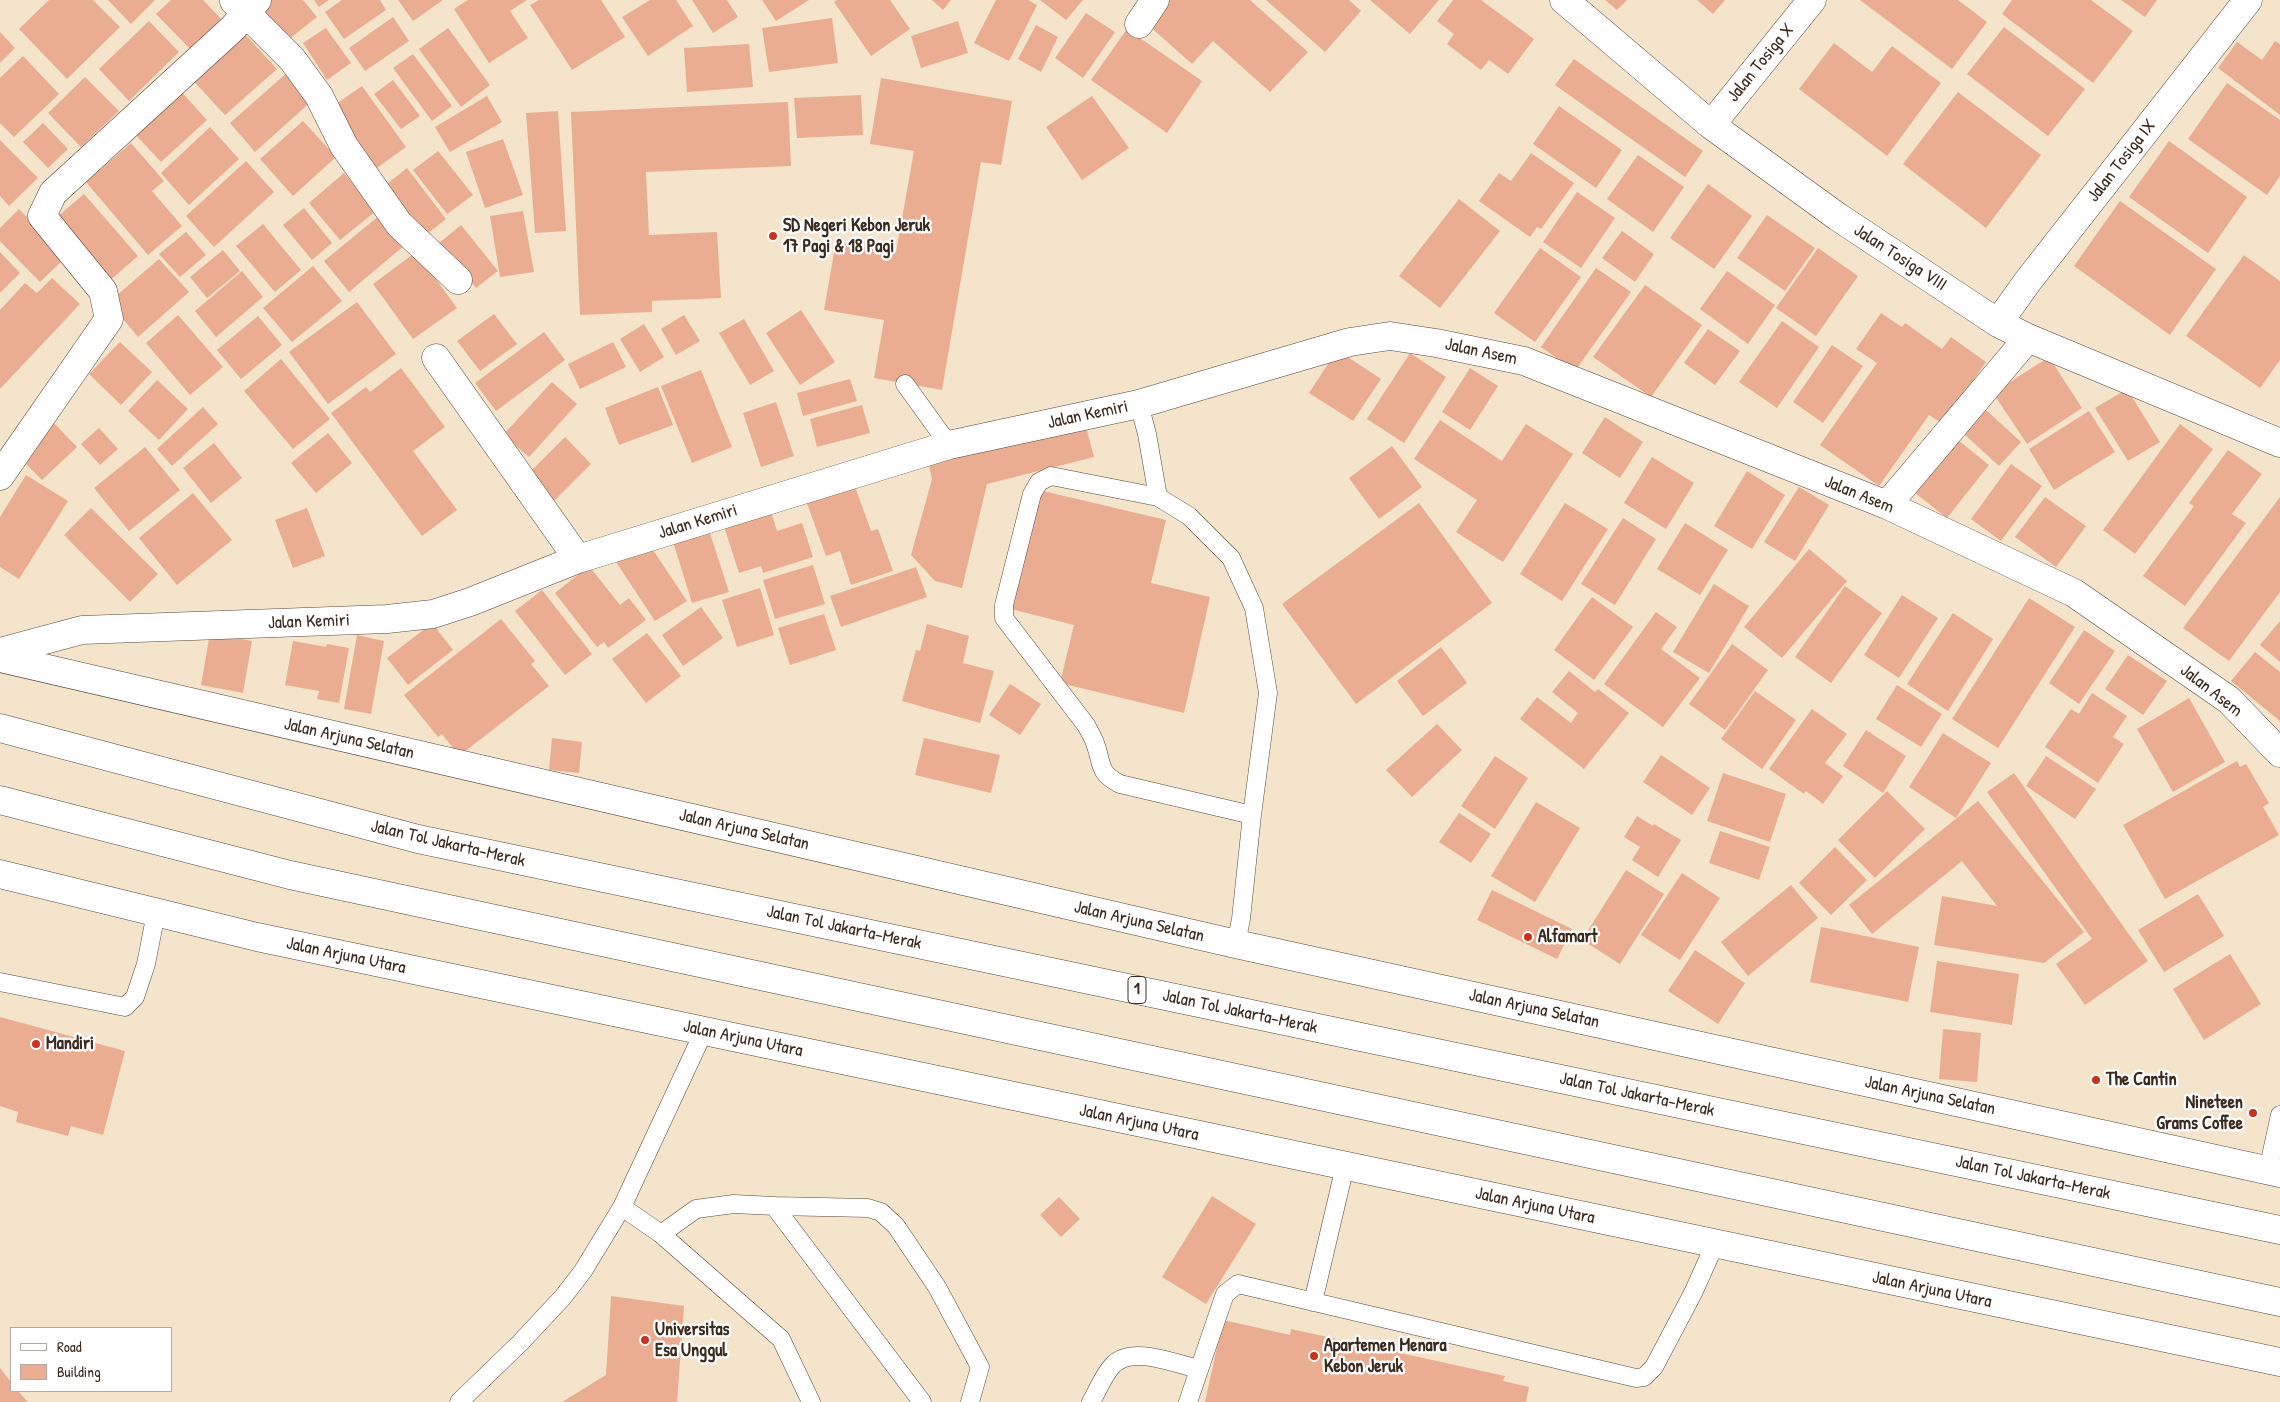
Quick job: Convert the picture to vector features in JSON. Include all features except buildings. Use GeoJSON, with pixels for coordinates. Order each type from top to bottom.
{"type":"FeatureCollection","features":[{"type":"Feature","properties":{"kind":"main road"},"geometry":{"type":"LineString","coordinates":[[1139,24],[1155,0]]}},
{"type":"Feature","properties":{"kind":"main road","name":"Jalan Tosiga VIII"},"geometry":{"type":"LineString","coordinates":[[1564,0],[1710,125],[1838,217],[1998,323],[2028,338],[2280,443]]}},
{"type":"Feature","properties":{"kind":"main road","name":"Jalan Tosiga X"},"geometry":{"type":"LineString","coordinates":[[1710,125],[1812,0]]}},
{"type":"Feature","properties":{"kind":"main road","name":"Jalan Tosiga IX"},"geometry":{"type":"LineString","coordinates":[[1998,323],[2028,281],[2248,0]]}},
{"type":"Feature","properties":{"kind":"main road"},"geometry":{"type":"LineString","coordinates":[[0,476],[109,319],[103,291],[42,216],[53,194],[245,5],[292,59],[319,96],[344,146],[399,224],[458,280]]}},
{"type":"Feature","properties":{"kind":"main road","name":"Jalan Kemiri"},"geometry":{"type":"LineString","coordinates":[[0,652],[82,630],[387,619],[433,614],[470,602],[578,559],[949,445],[1139,404],[1350,342],[1390,336]]}},
{"type":"Feature","properties":{"kind":"main road","name":"Jalan Asem"},"geometry":{"type":"LineString","coordinates":[[1390,336],[1436,342],[1524,361],[1887,505],[2074,594],[2229,700],[2280,753]]}},
{"type":"Feature","properties":{"kind":"main road"},"geometry":{"type":"LineString","coordinates":[[1887,505],[2028,338]]}},
{"type":"Feature","properties":{"kind":"main road"},"geometry":{"type":"LineString","coordinates":[[436,358],[578,559]]}},
{"type":"Feature","properties":{"kind":"main road","name":"Jalan Arjuna Selatan"},"geometry":{"type":"LineString","coordinates":[[0,658],[1236,944],[2274,1171]]}},
{"type":"Feature","properties":{"kind":"main road","name":"Jalan Tol Jakarta–Merak"},"geometry":{"type":"LineString","coordinates":[[0,728],[418,839],[2280,1230]]}},
{"type":"Feature","properties":{"kind":"main road"},"geometry":{"type":"LineString","coordinates":[[0,800],[290,875],[2280,1302]]}},
{"type":"Feature","properties":{"kind":"main road","name":"Jalan Arjuna Utara"},"geometry":{"type":"LineString","coordinates":[[0,874],[267,939],[2280,1362]]}},
{"type":"Feature","properties":{"kind":"lane"},"geometry":{"type":"LineString","coordinates":[[905,384],[949,445]]}},
{"type":"Feature","properties":{"kind":"lane"},"geometry":{"type":"LineString","coordinates":[[1139,404],[1147,434],[1158,497]]}},
{"type":"Feature","properties":{"kind":"lane"},"geometry":{"type":"LineString","coordinates":[[1236,944],[1242,909],[1268,693],[1254,608],[1231,558],[1189,516],[1158,497],[1051,476],[1039,482],[1032,494],[1004,605],[1004,618],[1086,725],[1096,743],[1101,769],[1108,778],[1120,784],[1252,815]]}},
{"type":"Feature","properties":{"kind":"lane"},"geometry":{"type":"LineString","coordinates":[[0,982],[124,1007],[136,997],[146,964],[156,913]]}},
{"type":"Feature","properties":{"kind":"lane"},"geometry":{"type":"LineString","coordinates":[[459,1402],[520,1343],[563,1297],[583,1270],[622,1207],[704,1031]]}},
{"type":"Feature","properties":{"kind":"lane"},"geometry":{"type":"LineString","coordinates":[[2274,1171],[2280,1115]]}},
{"type":"Feature","properties":{"kind":"lane"},"geometry":{"type":"LineString","coordinates":[[1313,1302],[1345,1166]]}},
{"type":"Feature","properties":{"kind":"lane"},"geometry":{"type":"LineString","coordinates":[[661,1234],[696,1210],[734,1204],[868,1208],[881,1212],[896,1226],[937,1287],[980,1367],[970,1402]]}},
{"type":"Feature","properties":{"kind":"lane"},"geometry":{"type":"LineString","coordinates":[[774,1206],[922,1402]]}},
{"type":"Feature","properties":{"kind":"lane"},"geometry":{"type":"LineString","coordinates":[[622,1207],[661,1234],[781,1339],[811,1402]]}},
{"type":"Feature","properties":{"kind":"lane"},"geometry":{"type":"LineString","coordinates":[[1188,1402],[1225,1294],[1238,1284],[1636,1378],[1644,1378],[1654,1367],[1693,1293],[1714,1244]]}},
{"type":"Feature","properties":{"kind":"lane"},"geometry":{"type":"LineString","coordinates":[[1092,1402],[1112,1366],[1122,1357],[1136,1354],[1199,1369]]}},
{"type":"Feature","properties":{"kind":"place","name":"SD Negeri Kebon Jeruk 17 Pagi & 18 Pagi"},"geometry":{"type":"Point","coordinates":[773,236]}},
{"type":"Feature","properties":{"kind":"place","name":"Alfamart"},"geometry":{"type":"Point","coordinates":[1528,937]}},
{"type":"Feature","properties":{"kind":"place","name":"Mandiri"},"geometry":{"type":"Point","coordinates":[36,1044]}},
{"type":"Feature","properties":{"kind":"place","name":"The Cantin"},"geometry":{"type":"Point","coordinates":[2096,1080]}},
{"type":"Feature","properties":{"kind":"place","name":"Nineteen Grams Coffee"},"geometry":{"type":"Point","coordinates":[2253,1113]}},
{"type":"Feature","properties":{"kind":"place","name":"Universitas Esa Unggul"},"geometry":{"type":"Point","coordinates":[645,1340]}},
{"type":"Feature","properties":{"kind":"place","name":"Apartemen Menara Kebon Jeruk"},"geometry":{"type":"Point","coordinates":[1314,1356]}}]}
